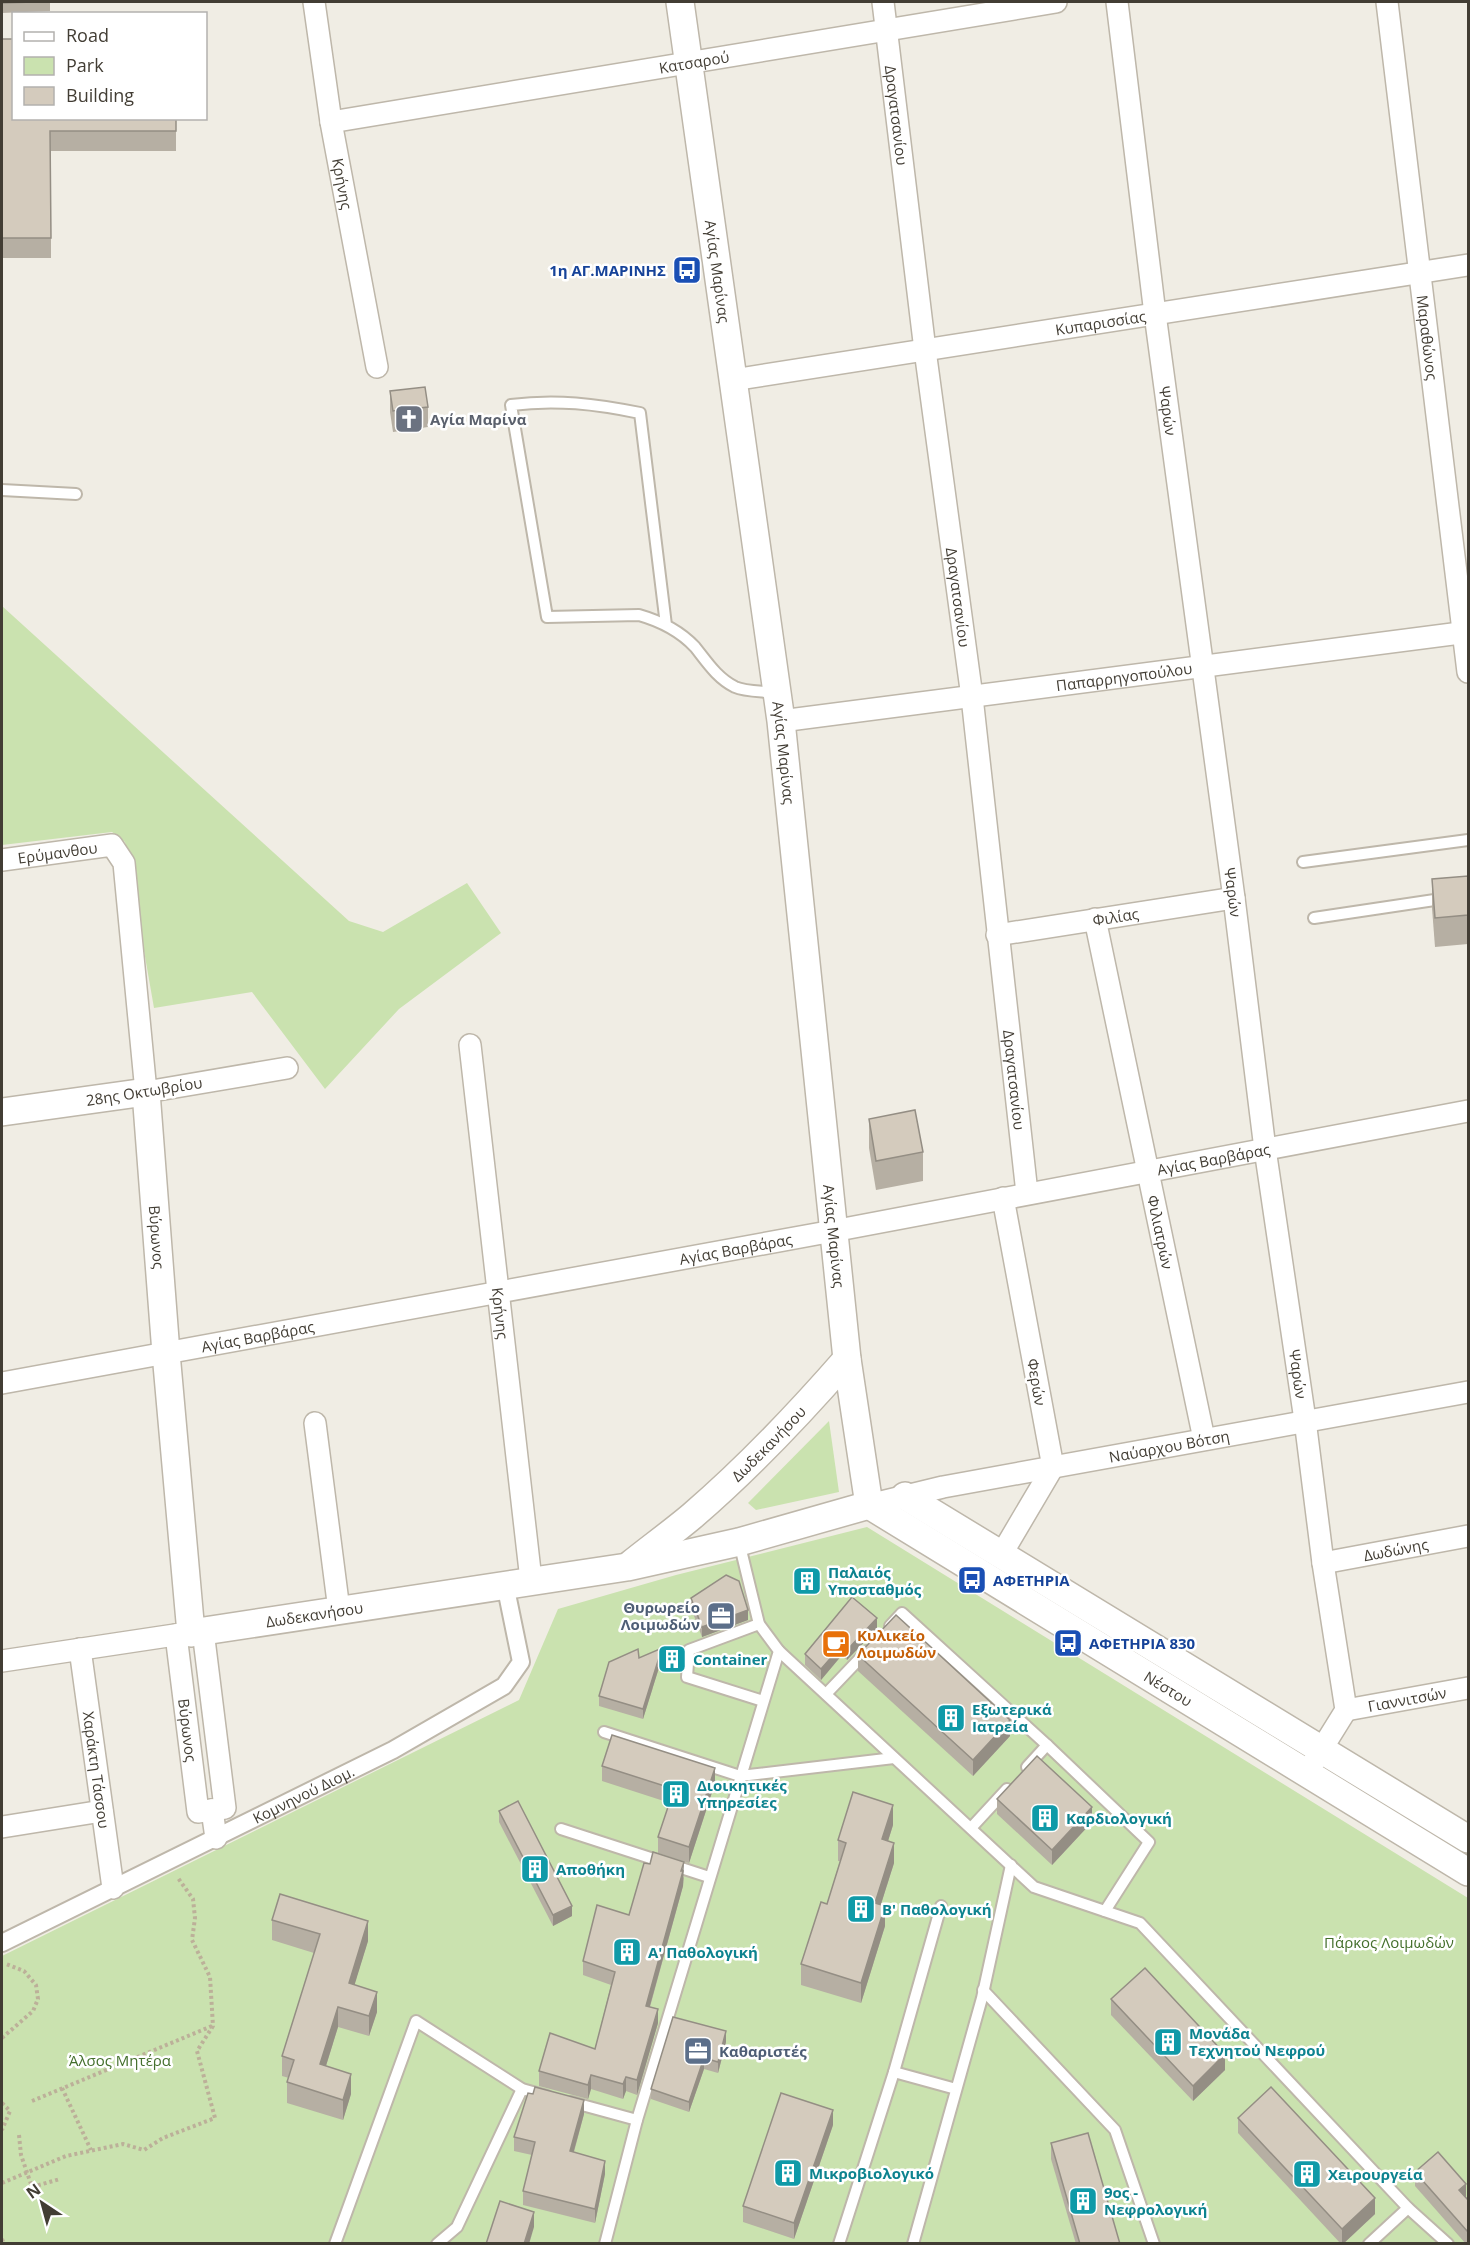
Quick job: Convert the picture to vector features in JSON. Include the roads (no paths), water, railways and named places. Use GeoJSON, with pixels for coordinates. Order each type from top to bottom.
{"type":"FeatureCollection","features":[{"type":"Feature","properties":{"kind":"street","name":"Κρήνης"},"geometry":{"type":"LineString","coordinates":[[314,2],[330,122],[377,367]]}},
{"type":"Feature","properties":{"kind":"street","name":"Αγίας Μαρίνας"},"geometry":{"type":"LineString","coordinates":[[680,2],[781,721],[847,1359],[869,1505]]}},
{"type":"Feature","properties":{"kind":"street","name":"Δραγατσανίου"},"geometry":{"type":"LineString","coordinates":[[883,2],[925,350],[972,697],[1028,1193]]}},
{"type":"Feature","properties":{"kind":"street","name":"Κατσαρού"},"geometry":{"type":"LineString","coordinates":[[330,122],[1056,2]]}},
{"type":"Feature","properties":{"kind":"street","name":"Ψαρών"},"geometry":{"type":"LineString","coordinates":[[1117,2],[1155,314],[1234,897],[1265,1149],[1346,1710]]}},
{"type":"Feature","properties":{"kind":"street","name":"Μαραθώνος"},"geometry":{"type":"LineString","coordinates":[[1387,2],[1419,272],[1466,632],[1468,672]]}},
{"type":"Feature","properties":{"kind":"street","name":"Κυπαρισσίας"},"geometry":{"type":"LineString","coordinates":[[733,380],[1468,265]]}},
{"type":"Feature","properties":{"kind":"street","name":"Παπαρρηγοπούλου"},"geometry":{"type":"LineString","coordinates":[[781,721],[1466,632]]}},
{"type":"Feature","properties":{"kind":"street","name":"Ερύμανθου"},"geometry":{"type":"LineString","coordinates":[[2,860],[112,845]]}},
{"type":"Feature","properties":{"kind":"street","name":"Βύρωνος"},"geometry":{"type":"LineString","coordinates":[[112,845],[124,863],[146,1092],[190,1633],[225,1808],[212,1810],[216,1838]]}},
{"type":"Feature","properties":{"kind":"street","name":"Φιλίας"},"geometry":{"type":"LineString","coordinates":[[998,935],[1234,897]]}},
{"type":"Feature","properties":{"kind":"street","name":"Φιλιατρών"},"geometry":{"type":"LineString","coordinates":[[1095,919],[1204,1438]]}},
{"type":"Feature","properties":{"kind":"street","name":"Κρήνης"},"geometry":{"type":"LineString","coordinates":[[470,1045],[531,1580]]}},
{"type":"Feature","properties":{"kind":"street","name":"28ης Οκτωβρίου"},"geometry":{"type":"LineString","coordinates":[[2,1112],[146,1092],[287,1068]]}},
{"type":"Feature","properties":{"kind":"street","name":"Αγίας Βαρβάρας"},"geometry":{"type":"LineString","coordinates":[[2,1383],[833,1231],[1468,1111]]}},
{"type":"Feature","properties":{"kind":"street","name":"Φερών"},"geometry":{"type":"LineString","coordinates":[[1003,1198],[1053,1467]]}},
{"type":"Feature","properties":{"kind":"street","name":"Δωδεκανήσου"},"geometry":{"type":"LineString","coordinates":[[627,1567],[692,1516],[756,1458],[847,1359]]}},
{"type":"Feature","properties":{"kind":"street","name":"Ναύαρχου Βότση"},"geometry":{"type":"LineString","coordinates":[[869,1505],[1204,1438],[1468,1392]]}},
{"type":"Feature","properties":{"kind":"street"},"geometry":{"type":"LineString","coordinates":[[315,1423],[339,1610]]}},
{"type":"Feature","properties":{"kind":"street"},"geometry":{"type":"LineString","coordinates":[[1001,1555],[1053,1467]]}},
{"type":"Feature","properties":{"kind":"street","name":"Νέστου"},"geometry":{"type":"LineString","coordinates":[[905,1496],[1468,1839]]}},
{"type":"Feature","properties":{"kind":"street","name":"Δωδεκανήσου"},"geometry":{"type":"LineString","coordinates":[[2,1661],[627,1567],[739,1542],[869,1505]]}},
{"type":"Feature","properties":{"kind":"street","name":"Νέστου"},"geometry":{"type":"LineString","coordinates":[[869,1505],[1468,1872]]}},
{"type":"Feature","properties":{"kind":"street","name":"Δωδώνης"},"geometry":{"type":"LineString","coordinates":[[1323,1563],[1468,1536]]}},
{"type":"Feature","properties":{"kind":"street","name":"Κομνηνού Διομ."},"geometry":{"type":"LineString","coordinates":[[2,1942],[393,1750],[504,1686],[521,1662],[505,1584]]}},
{"type":"Feature","properties":{"kind":"street","name":"Χαράκτη Τάσσου"},"geometry":{"type":"LineString","coordinates":[[80,1649],[113,1888]]}},
{"type":"Feature","properties":{"kind":"street","name":"Γιαννιτσών"},"geometry":{"type":"LineString","coordinates":[[1346,1710],[1468,1688]]}},
{"type":"Feature","properties":{"kind":"street"},"geometry":{"type":"LineString","coordinates":[[1306,1774],[1346,1710]]}},
{"type":"Feature","properties":{"kind":"street"},"geometry":{"type":"LineString","coordinates":[[2,1827],[102,1810]]}},
{"type":"Feature","properties":{"kind":"lane"},"geometry":{"type":"LineString","coordinates":[[666,625],[640,413],[563,401],[511,405],[547,617],[639,615],[666,625],[693,645],[711,668],[728,683],[737,688],[777,693]]}},
{"type":"Feature","properties":{"kind":"lane"},"geometry":{"type":"LineString","coordinates":[[2,490],[76,494]]}},
{"type":"Feature","properties":{"kind":"lane"},"geometry":{"type":"LineString","coordinates":[[1303,862],[1468,840]]}},
{"type":"Feature","properties":{"kind":"lane"},"geometry":{"type":"LineString","coordinates":[[1314,918],[1468,896]]}},
{"type":"Feature","properties":{"kind":"lane"},"geometry":{"type":"LineString","coordinates":[[739,1542],[759,1624],[779,1651],[1034,1887],[1140,1923],[1408,2208],[1448,2244]]}},
{"type":"Feature","properties":{"kind":"lane"},"geometry":{"type":"LineString","coordinates":[[826,1694],[902,1613],[1149,1842],[1105,1911]]}},
{"type":"Feature","properties":{"kind":"lane"},"geometry":{"type":"LineString","coordinates":[[759,1624],[689,1650],[687,1677],[764,1701]]}},
{"type":"Feature","properties":{"kind":"lane"},"geometry":{"type":"LineString","coordinates":[[605,2244],[637,2121],[779,1651]]}},
{"type":"Feature","properties":{"kind":"lane"},"geometry":{"type":"LineString","coordinates":[[604,1732],[740,1776],[894,1758]]}},
{"type":"Feature","properties":{"kind":"lane"},"geometry":{"type":"LineString","coordinates":[[971,1828],[1047,1745]]}},
{"type":"Feature","properties":{"kind":"lane"},"geometry":{"type":"LineString","coordinates":[[561,1829],[709,1877]]}},
{"type":"Feature","properties":{"kind":"lane"},"geometry":{"type":"LineString","coordinates":[[913,2244],[983,1990],[1011,1865]]}},
{"type":"Feature","properties":{"kind":"lane"},"geometry":{"type":"LineString","coordinates":[[839,2244],[894,2072],[941,1906]]}},
{"type":"Feature","properties":{"kind":"lane"},"geometry":{"type":"LineString","coordinates":[[983,1990],[1115,2130],[1154,2244]]}},
{"type":"Feature","properties":{"kind":"lane"},"geometry":{"type":"LineString","coordinates":[[335,2244],[416,2021],[522,2089],[637,2121]]}},
{"type":"Feature","properties":{"kind":"lane"},"geometry":{"type":"LineString","coordinates":[[894,2072],[956,2089]]}},
{"type":"Feature","properties":{"kind":"lane"},"geometry":{"type":"LineString","coordinates":[[437,2244],[457,2227],[522,2089]]}},
{"type":"Feature","properties":{"kind":"lane"},"geometry":{"type":"LineString","coordinates":[[1369,2244],[1408,2208]]}},
{"type":"Feature","properties":{"kind":"place","name":"1η ΑΓ.ΜΑΡΙΝΗΣ"},"geometry":{"type":"Point","coordinates":[687,270]}},
{"type":"Feature","properties":{"kind":"place","name":"Αγία Μαρίνα"},"geometry":{"type":"Point","coordinates":[409,419]}},
{"type":"Feature","properties":{"kind":"place","name":"ΑΦΕΤΗΡΙΑ"},"geometry":{"type":"Point","coordinates":[972,1580]}},
{"type":"Feature","properties":{"kind":"place","name":"Παλαιός Υποσταθμός"},"geometry":{"type":"Point","coordinates":[807,1581]}},
{"type":"Feature","properties":{"kind":"place","name":"Θυρωρείο Λοιμωδών"},"geometry":{"type":"Point","coordinates":[721,1616]}},
{"type":"Feature","properties":{"kind":"place","name":"ΑΦΕΤΗΡΙΑ 830"},"geometry":{"type":"Point","coordinates":[1068,1643]}},
{"type":"Feature","properties":{"kind":"place","name":"Κυλικείο Λοιμωδών"},"geometry":{"type":"Point","coordinates":[836,1644]}},
{"type":"Feature","properties":{"kind":"place","name":"Container"},"geometry":{"type":"Point","coordinates":[672,1659]}},
{"type":"Feature","properties":{"kind":"place","name":"Εξωτερικά Ιατρεία"},"geometry":{"type":"Point","coordinates":[951,1718]}},
{"type":"Feature","properties":{"kind":"place","name":"Διοικητικές Υπηρεσίες"},"geometry":{"type":"Point","coordinates":[676,1794]}},
{"type":"Feature","properties":{"kind":"place","name":"Καρδιολογική"},"geometry":{"type":"Point","coordinates":[1045,1818]}},
{"type":"Feature","properties":{"kind":"place","name":"Αποθήκη"},"geometry":{"type":"Point","coordinates":[535,1869]}},
{"type":"Feature","properties":{"kind":"place","name":"Β' Παθολογική"},"geometry":{"type":"Point","coordinates":[861,1909]}},
{"type":"Feature","properties":{"kind":"place","name":"Α' Παθολογική"},"geometry":{"type":"Point","coordinates":[627,1952]}},
{"type":"Feature","properties":{"kind":"place","name":"Μονάδα Τεχνητού Νεφρού"},"geometry":{"type":"Point","coordinates":[1168,2042]}},
{"type":"Feature","properties":{"kind":"place","name":"Καθαριστές"},"geometry":{"type":"Point","coordinates":[698,2051]}},
{"type":"Feature","properties":{"kind":"place","name":"Μικροβιολογικό"},"geometry":{"type":"Point","coordinates":[788,2173]}},
{"type":"Feature","properties":{"kind":"place","name":"Χειρουργεία"},"geometry":{"type":"Point","coordinates":[1307,2174]}},
{"type":"Feature","properties":{"kind":"place","name":"9ος - Νεφρολογική"},"geometry":{"type":"Point","coordinates":[1083,2201]}},
{"type":"Feature","properties":{"kind":"park label","name":"Πάρκος Λοιμωδών"},"geometry":{"type":"Point","coordinates":[1389,1942]}},
{"type":"Feature","properties":{"kind":"park label","name":"Άλσος Μητέρα"},"geometry":{"type":"Point","coordinates":[120,2060]}}]}
